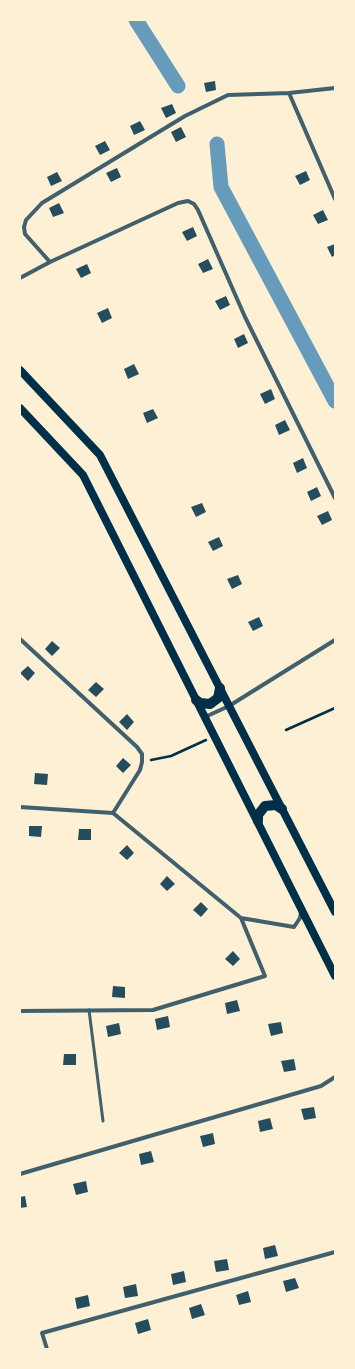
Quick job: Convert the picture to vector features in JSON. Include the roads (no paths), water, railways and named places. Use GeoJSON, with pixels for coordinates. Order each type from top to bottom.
{"type":"FeatureCollection","features":[{"type":"Feature","properties":{"kind":"main road"},"geometry":{"type":"LineString","coordinates":[[20,370],[100,456],[335,912]]}},
{"type":"Feature","properties":{"kind":"main road"},"geometry":{"type":"LineString","coordinates":[[20,408],[83,475],[335,976]]}},
{"type":"Feature","properties":{"kind":"main road"},"geometry":{"type":"LineString","coordinates":[[196,700],[200,703],[210,704],[218,698],[220,688]]}},
{"type":"Feature","properties":{"kind":"main road"},"geometry":{"type":"LineString","coordinates":[[258,821],[258,815],[265,806],[276,805],[282,809]]}},
{"type":"Feature","properties":{"kind":"street"},"geometry":{"type":"LineString","coordinates":[[50,262],[25,234],[24,227],[26,220],[42,203],[185,116],[228,95],[289,93],[335,88]]}},
{"type":"Feature","properties":{"kind":"street"},"geometry":{"type":"LineString","coordinates":[[289,93],[335,199]]}},
{"type":"Feature","properties":{"kind":"street"},"geometry":{"type":"LineString","coordinates":[[20,278],[50,262],[178,203],[188,201],[194,204],[245,317],[335,498]]}},
{"type":"Feature","properties":{"kind":"street"},"geometry":{"type":"LineString","coordinates":[[20,639],[137,747],[142,754],[140,770],[113,813]]}},
{"type":"Feature","properties":{"kind":"street"},"geometry":{"type":"LineString","coordinates":[[204,717],[229,706],[335,640]]}},
{"type":"Feature","properties":{"kind":"street"},"geometry":{"type":"LineString","coordinates":[[20,807],[113,813],[240,918],[265,976],[153,1010],[20,1011]]}},
{"type":"Feature","properties":{"kind":"street"},"geometry":{"type":"LineString","coordinates":[[240,918],[294,927],[300,918],[301,909]]}},
{"type":"Feature","properties":{"kind":"street"},"geometry":{"type":"LineString","coordinates":[[20,1174],[320,1086],[335,1077]]}},
{"type":"Feature","properties":{"kind":"street"},"geometry":{"type":"LineString","coordinates":[[47,1349],[42,1333],[335,1252]]}},
{"type":"Feature","properties":{"kind":"lane"},"geometry":{"type":"LineString","coordinates":[[89,1010],[103,1121]]}},
{"type":"Feature","properties":{"kind":"waterway"},"geometry":{"type":"LineString","coordinates":[[136,20],[178,86]]}},
{"type":"Feature","properties":{"kind":"waterway"},"geometry":{"type":"LineString","coordinates":[[217,144],[221,187],[335,401]]}}]}
